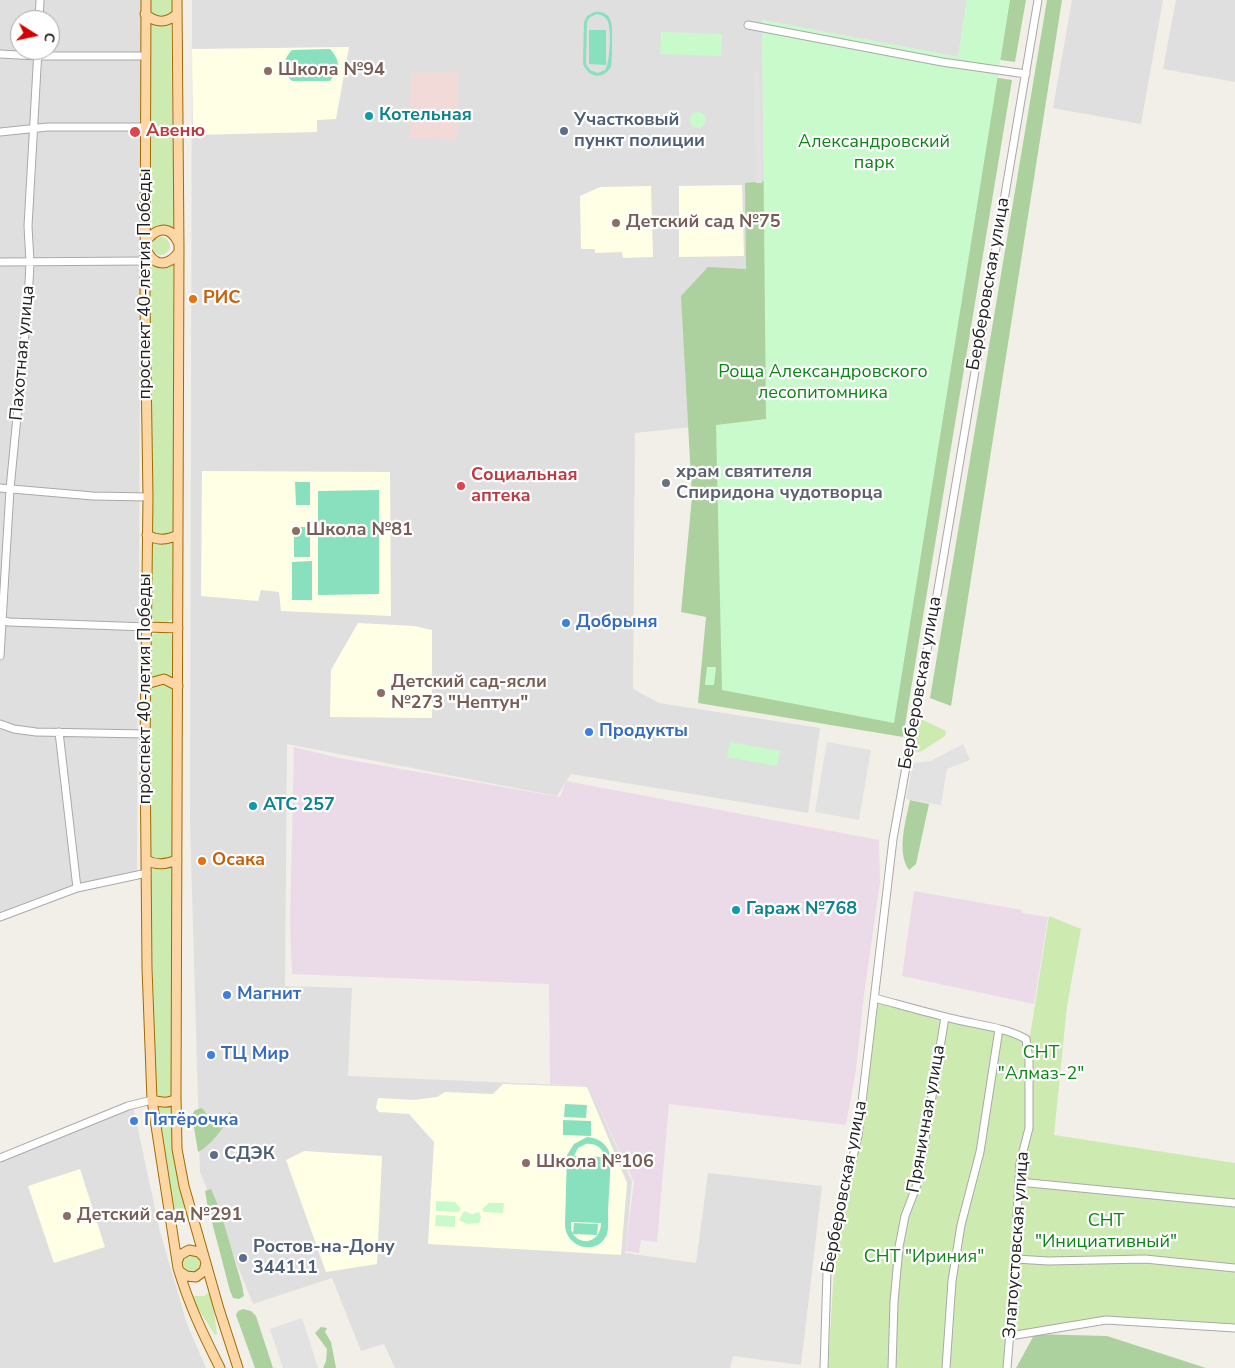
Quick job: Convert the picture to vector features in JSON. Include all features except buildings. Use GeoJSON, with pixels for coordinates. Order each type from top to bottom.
{"type":"FeatureCollection","features":[{"type":"Feature","properties":{"kind":"main road","name":"проспект 40-летия Победы"},"geometry":{"type":"LineString","coordinates":[[146,0],[145,261],[148,497],[146,860],[147,968],[152,1100],[178,1267],[185,1294],[198,1326],[220,1368]]}},
{"type":"Feature","properties":{"kind":"main road","name":"проспект 40-летия Победы"},"geometry":{"type":"LineString","coordinates":[[177,0],[179,247],[177,1149],[184,1186],[238,1368]]}},
{"type":"Feature","properties":{"kind":"main road"},"geometry":{"type":"LineString","coordinates":[[146,14],[153,20],[162,22],[177,14]]}},
{"type":"Feature","properties":{"kind":"main road"},"geometry":{"type":"LineString","coordinates":[[162,230],[172,233],[179,247],[171,260],[162,263],[151,258],[146,246],[153,233],[162,230]]}},
{"type":"Feature","properties":{"kind":"main road"},"geometry":{"type":"LineString","coordinates":[[147,535],[161,540],[168,540],[178,535]]}},
{"type":"Feature","properties":{"kind":"main road"},"geometry":{"type":"LineString","coordinates":[[147,626],[178,628]]}},
{"type":"Feature","properties":{"kind":"main road"},"geometry":{"type":"LineString","coordinates":[[146,684],[164,680],[178,686]]}},
{"type":"Feature","properties":{"kind":"main road"},"geometry":{"type":"LineString","coordinates":[[146,860],[153,864],[177,860]]}},
{"type":"Feature","properties":{"kind":"main road"},"geometry":{"type":"LineString","coordinates":[[152,1100],[170,1102],[176,1099]]}},
{"type":"Feature","properties":{"kind":"main road"},"geometry":{"type":"LineString","coordinates":[[189,1250],[199,1252],[205,1260],[204,1271],[196,1277],[186,1276],[178,1267],[180,1255],[189,1250]]}},
{"type":"Feature","properties":{"kind":"street","name":"Берберовская улица"},"geometry":{"type":"LineString","coordinates":[[824,1368],[827,1273],[838,1215],[858,1136],[892,839],[937,595],[1038,0]]}},
{"type":"Feature","properties":{"kind":"street"},"geometry":{"type":"LineString","coordinates":[[748,25],[942,62],[1026,74]]}},
{"type":"Feature","properties":{"kind":"street"},"geometry":{"type":"LineString","coordinates":[[60,54],[145,56]]}},
{"type":"Feature","properties":{"kind":"street","name":"Пахотная улица"},"geometry":{"type":"LineString","coordinates":[[0,656],[10,489],[28,303],[30,262],[28,226],[38,60]]}},
{"type":"Feature","properties":{"kind":"street"},"geometry":{"type":"LineString","coordinates":[[0,132],[34,128],[146,127]]}},
{"type":"Feature","properties":{"kind":"street"},"geometry":{"type":"LineString","coordinates":[[0,262],[145,261]]}},
{"type":"Feature","properties":{"kind":"street"},"geometry":{"type":"LineString","coordinates":[[0,488],[93,496],[148,497]]}},
{"type":"Feature","properties":{"kind":"street"},"geometry":{"type":"LineString","coordinates":[[1,620],[9,622],[147,626]]}},
{"type":"Feature","properties":{"kind":"street"},"geometry":{"type":"LineString","coordinates":[[0,724],[14,729],[146,734]]}},
{"type":"Feature","properties":{"kind":"street"},"geometry":{"type":"LineString","coordinates":[[59,732],[77,888]]}},
{"type":"Feature","properties":{"kind":"street"},"geometry":{"type":"LineString","coordinates":[[0,917],[77,888],[147,873]]}},
{"type":"Feature","properties":{"kind":"street","name":"Златоустовская улица"},"geometry":{"type":"LineString","coordinates":[[875,998],[999,1029],[1026,1040],[1029,1060],[1029,1128],[1020,1163],[1016,1260],[1007,1368]]}},
{"type":"Feature","properties":{"kind":"street","name":"Пряничная улица"},"geometry":{"type":"LineString","coordinates":[[892,1368],[898,1248],[905,1216],[918,1182],[945,1017]]}},
{"type":"Feature","properties":{"kind":"street"},"geometry":{"type":"LineString","coordinates":[[946,1368],[952,1281],[961,1225],[980,1152],[999,1029]]}},
{"type":"Feature","properties":{"kind":"street"},"geometry":{"type":"LineString","coordinates":[[0,1158],[128,1106],[152,1100]]}},
{"type":"Feature","properties":{"kind":"street"},"geometry":{"type":"LineString","coordinates":[[1020,1182],[1235,1202]]}},
{"type":"Feature","properties":{"kind":"street"},"geometry":{"type":"LineString","coordinates":[[1016,1260],[1145,1259],[1235,1268]]}},
{"type":"Feature","properties":{"kind":"street"},"geometry":{"type":"LineString","coordinates":[[1010,1336],[1106,1320],[1235,1328]]}},
{"type":"Feature","properties":{"kind":"shaded area"},"geometry":{"type":"Polygon","coordinates":[[[0,0],[141,0],[139,624],[6,618],[0,615],[0,0]]]}},
{"type":"Feature","properties":{"kind":"shaded area"},"geometry":{"type":"Polygon","coordinates":[[[192,0],[967,0],[958,57],[762,20],[765,258],[748,421],[635,433],[633,689],[659,703],[820,728],[808,813],[571,774],[557,796],[287,744],[285,986],[352,988],[348,1076],[589,1086],[632,1181],[625,1253],[696,1263],[708,1173],[822,1186],[801,1365],[733,1356],[730,1368],[395,1368],[384,1344],[361,1351],[332,1278],[253,1304],[200,1172],[190,821],[192,0]]]}},
{"type":"Feature","properties":{"kind":"shaded area"},"geometry":{"type":"Polygon","coordinates":[[[1072,0],[1163,0],[1141,124],[1053,108],[1072,0]]]}},
{"type":"Feature","properties":{"kind":"shaded area"},"geometry":{"type":"Polygon","coordinates":[[[1176,0],[1235,0],[1235,82],[1163,69],[1176,0]]]}},
{"type":"Feature","properties":{"kind":"shaded area","name":"Школа №94"},"geometry":{"type":"Polygon","coordinates":[[[349,47],[336,119],[317,120],[317,132],[193,135],[192,49],[349,47]]]}},
{"type":"Feature","properties":{"kind":"shaded area"},"geometry":{"type":"Polygon","coordinates":[[[457,72],[457,140],[409,138],[411,73],[457,72]]]}},
{"type":"Feature","properties":{"kind":"shaded area"},"geometry":{"type":"Polygon","coordinates":[[[754,72],[759,72],[762,183],[756,183],[754,72]]]}},
{"type":"Feature","properties":{"kind":"shaded area"},"geometry":{"type":"Polygon","coordinates":[[[742,185],[744,256],[679,257],[679,186],[742,185]]]}},
{"type":"Feature","properties":{"kind":"shaded area","name":"Детский сад №75"},"geometry":{"type":"Polygon","coordinates":[[[651,186],[653,257],[623,258],[622,252],[595,253],[595,249],[581,249],[580,196],[600,187],[651,186]]]}},
{"type":"Feature","properties":{"kind":"shaded area","name":"Школа №81"},"geometry":{"type":"Polygon","coordinates":[[[202,471],[390,472],[391,616],[281,611],[279,592],[261,590],[258,601],[201,596],[202,471]]]}},
{"type":"Feature","properties":{"kind":"shaded area"},"geometry":{"type":"Polygon","coordinates":[[[0,620],[138,628],[137,877],[79,890],[0,917],[0,620]]]}},
{"type":"Feature","properties":{"kind":"shaded area","name":"Детский сад-ясли №273 \"Нептун\""},"geometry":{"type":"Polygon","coordinates":[[[358,623],[414,626],[432,630],[432,718],[330,717],[331,670],[358,623]]]}},
{"type":"Feature","properties":{"kind":"shaded area"},"geometry":{"type":"Polygon","coordinates":[[[827,742],[871,750],[859,820],[815,812],[827,742]]]}},
{"type":"Feature","properties":{"kind":"shaded area"},"geometry":{"type":"Polygon","coordinates":[[[963,744],[970,760],[947,769],[941,805],[906,799],[913,763],[931,761],[963,744]]]}},
{"type":"Feature","properties":{"kind":"shaded area"},"geometry":{"type":"Polygon","coordinates":[[[294,747],[339,758],[560,797],[566,781],[879,840],[880,882],[864,995],[856,1070],[846,1125],[669,1104],[657,1242],[641,1240],[639,1253],[625,1251],[634,1182],[589,1086],[550,1084],[549,984],[292,974],[290,921],[294,747]]]}},
{"type":"Feature","properties":{"kind":"shaded area"},"geometry":{"type":"Polygon","coordinates":[[[914,891],[1022,910],[1022,913],[1048,917],[1034,1004],[902,976],[914,891]]]}},
{"type":"Feature","properties":{"kind":"shaded area","name":"Школа №106"},"geometry":{"type":"Polygon","coordinates":[[[503,1084],[587,1087],[627,1183],[621,1255],[428,1244],[434,1142],[409,1114],[379,1112],[376,1108],[378,1098],[414,1100],[437,1097],[445,1092],[493,1094],[503,1084]]]}},
{"type":"Feature","properties":{"kind":"shaded area"},"geometry":{"type":"Polygon","coordinates":[[[133,1106],[160,1232],[187,1324],[206,1368],[0,1368],[0,1162],[133,1106]]]}},
{"type":"Feature","properties":{"kind":"shaded area"},"geometry":{"type":"Polygon","coordinates":[[[304,1151],[382,1156],[377,1264],[326,1272],[286,1160],[304,1151]]]}},
{"type":"Feature","properties":{"kind":"shaded area","name":"Детский сад №291"},"geometry":{"type":"Polygon","coordinates":[[[80,1169],[105,1247],[54,1263],[28,1186],[80,1169]]]}},
{"type":"Feature","properties":{"kind":"shaded area"},"geometry":{"type":"Polygon","coordinates":[[[302,1318],[318,1368],[283,1368],[270,1329],[302,1318]]]}},
{"type":"Feature","properties":{"kind":"green space"},"geometry":{"type":"Polygon","coordinates":[[[150,0],[172,0],[170,16],[162,20],[150,14],[150,0]]]}},
{"type":"Feature","properties":{"kind":"green space","name":"Александровский парк"},"geometry":{"type":"Polygon","coordinates":[[[967,0],[1010,0],[894,723],[722,690],[716,425],[766,419],[762,20],[958,57],[967,0]]]}},
{"type":"Feature","properties":{"kind":"green space"},"geometry":{"type":"Polygon","coordinates":[[[968,0],[1026,0],[1015,62],[959,54],[968,0]]]}},
{"type":"Feature","properties":{"kind":"green space"},"geometry":{"type":"Polygon","coordinates":[[[1047,0],[1062,0],[951,706],[930,698],[1047,0]]]}},
{"type":"Feature","properties":{"kind":"green space"},"geometry":{"type":"Polygon","coordinates":[[[594,12],[601,12],[609,17],[611,22],[611,67],[604,74],[596,76],[592,75],[583,64],[584,22],[587,16],[594,12]],[[597,14],[590,17],[587,22],[586,64],[590,70],[598,73],[607,67],[610,37],[607,20],[597,14]]]}},
{"type":"Feature","properties":{"kind":"green space"},"geometry":{"type":"Polygon","coordinates":[[[149,20],[159,26],[171,24],[174,231],[152,231],[149,20]]]}},
{"type":"Feature","properties":{"kind":"green space"},"geometry":{"type":"Polygon","coordinates":[[[589,30],[606,30],[606,65],[589,64],[589,30]]]}},
{"type":"Feature","properties":{"kind":"green space"},"geometry":{"type":"Polygon","coordinates":[[[661,32],[722,34],[721,56],[660,54],[661,32]]]}},
{"type":"Feature","properties":{"kind":"green space","name":"Александровский парк"},"geometry":{"type":"Polygon","coordinates":[[[767,42],[1012,80],[903,737],[698,703],[706,617],[681,612],[692,497],[681,296],[708,267],[746,269],[745,183],[764,181],[767,42]]]}},
{"type":"Feature","properties":{"kind":"green space"},"geometry":{"type":"Polygon","coordinates":[[[330,49],[336,57],[338,65],[336,73],[330,81],[292,81],[288,77],[284,66],[286,58],[292,50],[330,49]]]}},
{"type":"Feature","properties":{"kind":"green space"},"geometry":{"type":"Polygon","coordinates":[[[698,112],[704,114],[706,120],[704,126],[698,128],[692,126],[690,120],[692,114],[698,112]]]}},
{"type":"Feature","properties":{"kind":"green space"},"geometry":{"type":"Polygon","coordinates":[[[161,237],[167,240],[170,246],[167,252],[161,255],[155,252],[152,246],[155,240],[161,237]]]}},
{"type":"Feature","properties":{"kind":"green space"},"geometry":{"type":"Polygon","coordinates":[[[149,261],[173,262],[173,533],[161,537],[151,533],[149,261]]]}},
{"type":"Feature","properties":{"kind":"green space"},"geometry":{"type":"Polygon","coordinates":[[[295,482],[310,482],[310,505],[296,505],[295,482]]]}},
{"type":"Feature","properties":{"kind":"green space"},"geometry":{"type":"Polygon","coordinates":[[[379,490],[379,594],[318,595],[318,491],[379,490]]]}},
{"type":"Feature","properties":{"kind":"green space"},"geometry":{"type":"Polygon","coordinates":[[[294,527],[310,527],[310,557],[294,557],[294,527]]]}},
{"type":"Feature","properties":{"kind":"green space"},"geometry":{"type":"Polygon","coordinates":[[[151,540],[173,541],[172,619],[163,625],[154,621],[152,617],[151,540]]]}},
{"type":"Feature","properties":{"kind":"green space"},"geometry":{"type":"Polygon","coordinates":[[[312,561],[312,600],[292,600],[292,562],[312,561]]]}},
{"type":"Feature","properties":{"kind":"green space"},"geometry":{"type":"Polygon","coordinates":[[[159,632],[172,635],[173,681],[152,679],[151,635],[159,632]]]}},
{"type":"Feature","properties":{"kind":"green space"},"geometry":{"type":"Polygon","coordinates":[[[707,667],[716,667],[714,685],[705,685],[707,667]]]}},
{"type":"Feature","properties":{"kind":"green space"},"geometry":{"type":"Polygon","coordinates":[[[162,683],[172,687],[173,692],[172,855],[166,861],[150,859],[151,690],[152,686],[162,683]]]}},
{"type":"Feature","properties":{"kind":"green space"},"geometry":{"type":"Polygon","coordinates":[[[919,718],[946,731],[945,736],[922,751],[913,753],[919,718]]]}},
{"type":"Feature","properties":{"kind":"green space"},"geometry":{"type":"Polygon","coordinates":[[[730,742],[780,751],[777,766],[727,757],[730,742]]]}},
{"type":"Feature","properties":{"kind":"green space"},"geometry":{"type":"Polygon","coordinates":[[[910,800],[929,804],[916,864],[909,870],[903,854],[903,836],[910,800]]]}},
{"type":"Feature","properties":{"kind":"green space"},"geometry":{"type":"Polygon","coordinates":[[[150,866],[172,867],[172,1092],[171,1096],[167,1098],[158,1097],[156,1093],[150,866]]]}},
{"type":"Feature","properties":{"kind":"green space"},"geometry":{"type":"Polygon","coordinates":[[[1049,916],[1081,929],[1067,1006],[1054,1135],[1235,1163],[1235,1331],[1106,1322],[1009,1338],[1005,1368],[828,1368],[836,1236],[849,1194],[862,1126],[877,1000],[1017,1035],[1030,1036],[1049,916]]]}},
{"type":"Feature","properties":{"kind":"green space"},"geometry":{"type":"Polygon","coordinates":[[[157,1104],[173,1104],[180,1186],[188,1220],[175,1224],[157,1104]]]}},
{"type":"Feature","properties":{"kind":"green space"},"geometry":{"type":"Polygon","coordinates":[[[565,1104],[587,1105],[586,1118],[564,1117],[565,1104]]]}},
{"type":"Feature","properties":{"kind":"green space"},"geometry":{"type":"Polygon","coordinates":[[[202,1108],[209,1117],[223,1116],[230,1112],[232,1116],[212,1141],[198,1152],[192,1115],[195,1110],[202,1108]]]}},
{"type":"Feature","properties":{"kind":"green space"},"geometry":{"type":"Polygon","coordinates":[[[563,1120],[591,1121],[591,1136],[563,1135],[563,1120]]]}},
{"type":"Feature","properties":{"kind":"green space"},"geometry":{"type":"Polygon","coordinates":[[[587,1137],[596,1139],[606,1146],[611,1157],[607,1234],[597,1246],[583,1247],[576,1244],[566,1232],[567,1155],[574,1144],[587,1137]],[[586,1144],[578,1148],[574,1156],[604,1157],[598,1147],[593,1144],[586,1144]],[[571,1222],[573,1233],[574,1223],[598,1224],[597,1235],[573,1234],[582,1241],[595,1238],[598,1234],[600,1229],[601,1223],[571,1222]]]}},
{"type":"Feature","properties":{"kind":"green space"},"geometry":{"type":"Polygon","coordinates":[[[211,1189],[220,1210],[242,1285],[244,1296],[239,1299],[233,1298],[230,1291],[207,1203],[205,1191],[211,1189]]]}},
{"type":"Feature","properties":{"kind":"green space"},"geometry":{"type":"Polygon","coordinates":[[[436,1201],[455,1202],[461,1209],[458,1212],[436,1211],[436,1201]]]}},
{"type":"Feature","properties":{"kind":"green space"},"geometry":{"type":"Polygon","coordinates":[[[489,1203],[504,1203],[503,1213],[484,1212],[482,1209],[489,1203]]]}},
{"type":"Feature","properties":{"kind":"green space"},"geometry":{"type":"Polygon","coordinates":[[[464,1211],[472,1214],[479,1212],[481,1217],[479,1223],[467,1224],[459,1220],[464,1211]]]}},
{"type":"Feature","properties":{"kind":"green space"},"geometry":{"type":"Polygon","coordinates":[[[436,1215],[455,1216],[455,1227],[435,1226],[436,1215]]]}},
{"type":"Feature","properties":{"kind":"green space"},"geometry":{"type":"Polygon","coordinates":[[[186,1253],[201,1256],[202,1268],[196,1275],[182,1272],[180,1259],[186,1253]]]}},
{"type":"Feature","properties":{"kind":"green space"},"geometry":{"type":"Polygon","coordinates":[[[211,1291],[217,1334],[215,1335],[190,1296],[204,1296],[211,1291]]]}},
{"type":"Feature","properties":{"kind":"green space"},"geometry":{"type":"Polygon","coordinates":[[[243,1309],[251,1311],[256,1316],[273,1368],[255,1368],[236,1315],[238,1311],[243,1309]]]}},
{"type":"Feature","properties":{"kind":"green space"},"geometry":{"type":"Polygon","coordinates":[[[321,1327],[327,1328],[325,1332],[331,1342],[336,1368],[323,1368],[327,1349],[315,1333],[321,1327]]]}},
{"type":"Feature","properties":{"kind":"green space"},"geometry":{"type":"Polygon","coordinates":[[[1032,1334],[1107,1336],[1206,1368],[1016,1368],[1033,1337],[1032,1334]]]}},
{"type":"Feature","properties":{"kind":"place","name":"Школа №94"},"geometry":{"type":"Point","coordinates":[268,71]}},
{"type":"Feature","properties":{"kind":"place","name":"Котельная"},"geometry":{"type":"Point","coordinates":[369,116]}},
{"type":"Feature","properties":{"kind":"place","name":"Участковый пункт полиции"},"geometry":{"type":"Point","coordinates":[564,131]}},
{"type":"Feature","properties":{"kind":"place","name":"Авеню"},"geometry":{"type":"Point","coordinates":[135,132]}},
{"type":"Feature","properties":{"kind":"place","name":"Детский сад №75"},"geometry":{"type":"Point","coordinates":[616,223]}},
{"type":"Feature","properties":{"kind":"place","name":"РИС"},"geometry":{"type":"Point","coordinates":[193,299]}},
{"type":"Feature","properties":{"kind":"place","name":"храм святителя Спиридона чудотворца"},"geometry":{"type":"Point","coordinates":[666,483]}},
{"type":"Feature","properties":{"kind":"place","name":"Социальная аптека"},"geometry":{"type":"Point","coordinates":[461,486]}},
{"type":"Feature","properties":{"kind":"place","name":"Школа №81"},"geometry":{"type":"Point","coordinates":[296,531]}},
{"type":"Feature","properties":{"kind":"place","name":"Добрыня"},"geometry":{"type":"Point","coordinates":[566,623]}},
{"type":"Feature","properties":{"kind":"place","name":"Детский сад-ясли №273 \"Нептун\""},"geometry":{"type":"Point","coordinates":[381,693]}},
{"type":"Feature","properties":{"kind":"place","name":"Продукты"},"geometry":{"type":"Point","coordinates":[589,732]}},
{"type":"Feature","properties":{"kind":"place","name":"АТС 257"},"geometry":{"type":"Point","coordinates":[253,806]}},
{"type":"Feature","properties":{"kind":"place","name":"Осака"},"geometry":{"type":"Point","coordinates":[202,861]}},
{"type":"Feature","properties":{"kind":"place","name":"Гараж №768"},"geometry":{"type":"Point","coordinates":[736,910]}},
{"type":"Feature","properties":{"kind":"place","name":"Магнит"},"geometry":{"type":"Point","coordinates":[227,995]}},
{"type":"Feature","properties":{"kind":"place","name":"ТЦ Мир"},"geometry":{"type":"Point","coordinates":[211,1055]}},
{"type":"Feature","properties":{"kind":"place","name":"Пятёрочка"},"geometry":{"type":"Point","coordinates":[134,1121]}},
{"type":"Feature","properties":{"kind":"place","name":"СДЭК"},"geometry":{"type":"Point","coordinates":[214,1155]}},
{"type":"Feature","properties":{"kind":"place","name":"Школа №106"},"geometry":{"type":"Point","coordinates":[526,1163]}},
{"type":"Feature","properties":{"kind":"place","name":"Детский сад №291"},"geometry":{"type":"Point","coordinates":[67,1216]}},
{"type":"Feature","properties":{"kind":"place","name":"Ростов-на-Дону 344111"},"geometry":{"type":"Point","coordinates":[243,1258]}},
{"type":"Feature","properties":{"kind":"park label","name":"Роща Александровского лесопитомника"},"geometry":{"type":"Point","coordinates":[823,383]}},
{"type":"Feature","properties":{"kind":"park label","name":"СНТ \"Алмаз-2\""},"geometry":{"type":"Point","coordinates":[1041,1064]}},
{"type":"Feature","properties":{"kind":"park label","name":"СНТ \"Инициативный\""},"geometry":{"type":"Point","coordinates":[1106,1232]}},
{"type":"Feature","properties":{"kind":"park label","name":"СНТ \"Ириния\""},"geometry":{"type":"Point","coordinates":[924,1258]}}]}
